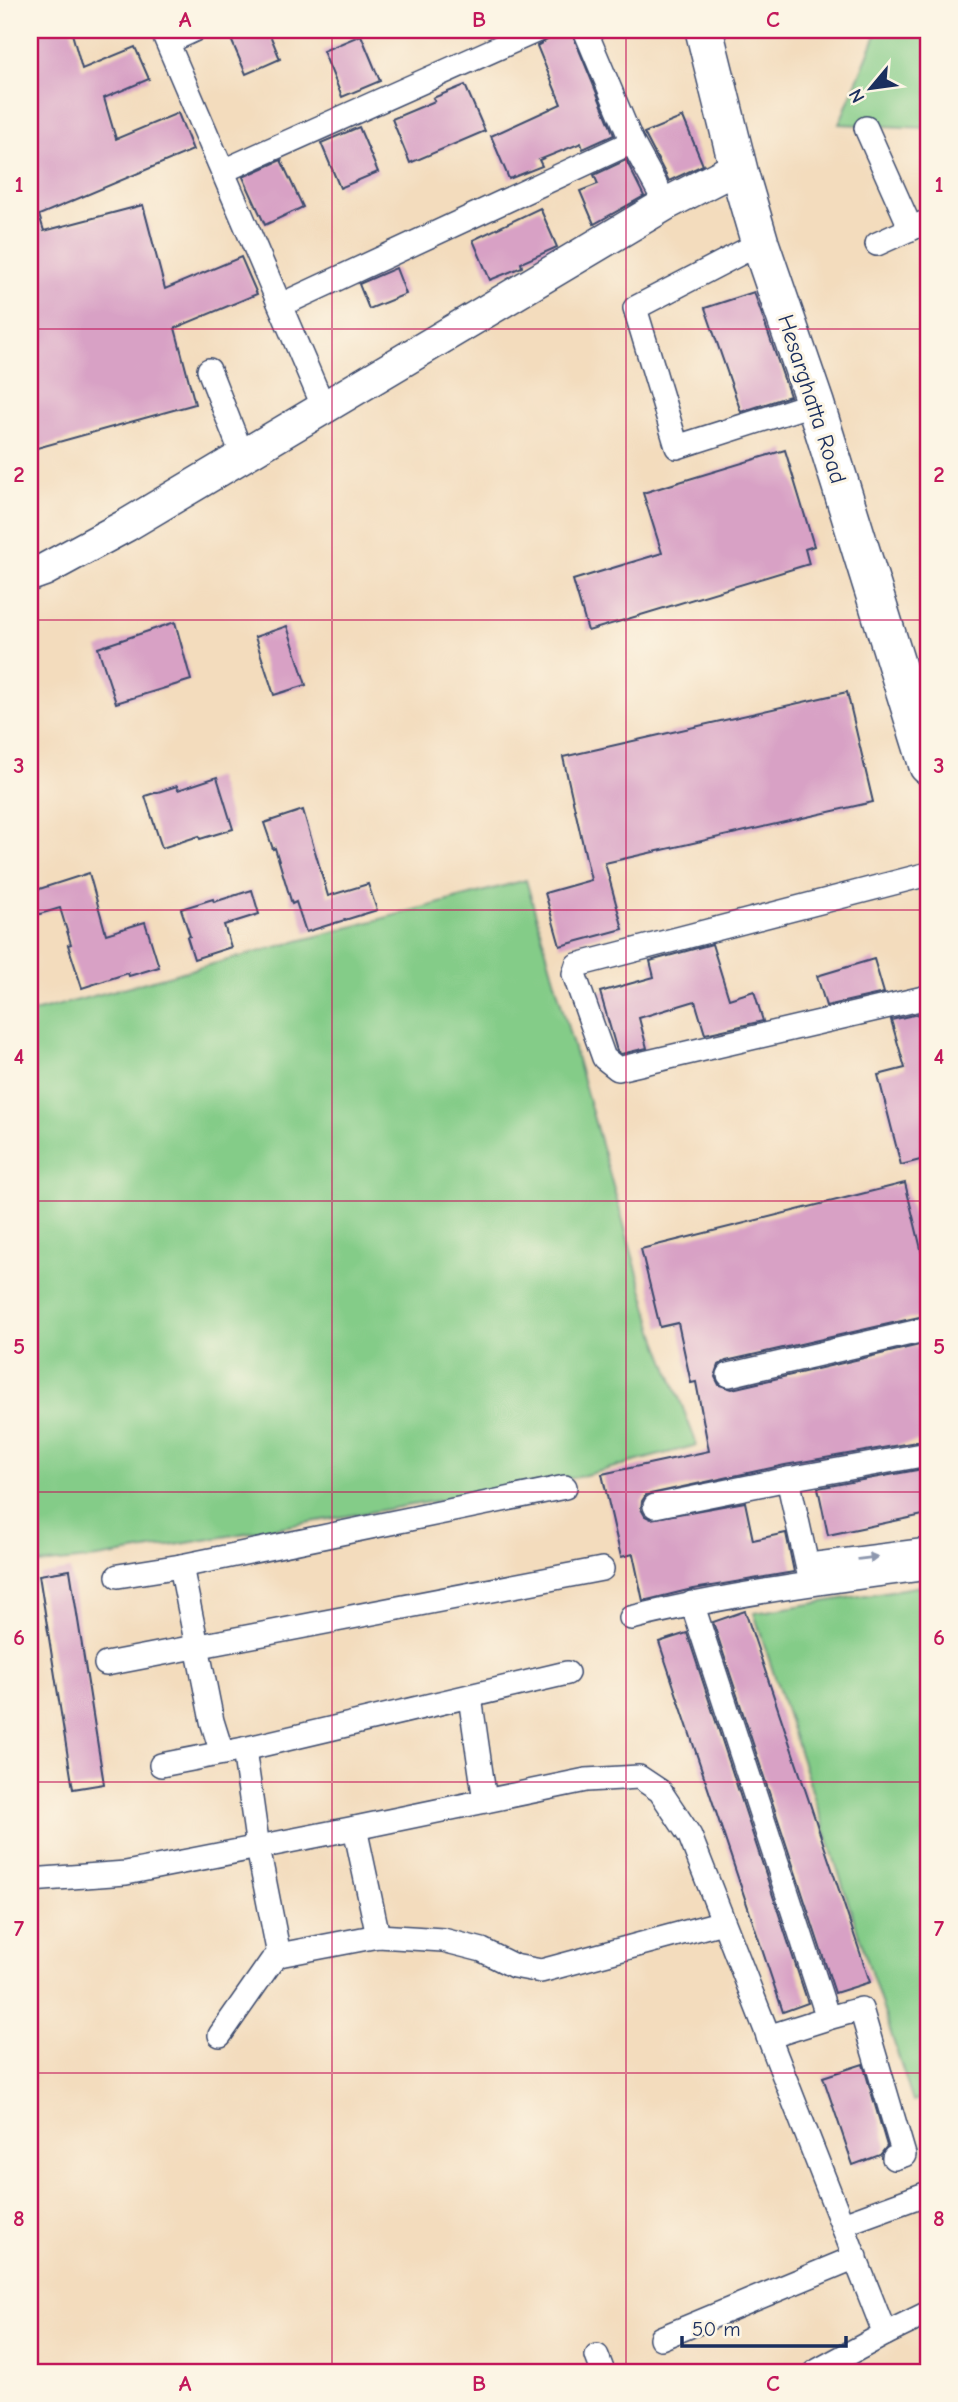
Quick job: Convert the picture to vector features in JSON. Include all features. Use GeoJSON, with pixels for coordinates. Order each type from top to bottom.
{"type":"FeatureCollection","features":[{"type":"Feature","properties":{"kind":"main road","name":"Hesarghatta Road"},"geometry":{"type":"LineString","coordinates":[[704,30],[760,243],[815,402],[928,766]]}},
{"type":"Feature","properties":{"kind":"street"},"geometry":{"type":"LineString","coordinates":[[194,30],[165,36],[324,408]]}},
{"type":"Feature","properties":{"kind":"street"},"geometry":{"type":"LineString","coordinates":[[223,171],[537,30]]}},
{"type":"Feature","properties":{"kind":"street"},"geometry":{"type":"LineString","coordinates":[[586,30],[632,142],[666,204]]}},
{"type":"Feature","properties":{"kind":"street"},"geometry":{"type":"LineString","coordinates":[[866,128],[920,225],[877,244]]}},
{"type":"Feature","properties":{"kind":"street"},"geometry":{"type":"LineString","coordinates":[[281,305],[632,142]]}},
{"type":"Feature","properties":{"kind":"street"},"geometry":{"type":"LineString","coordinates":[[30,575],[127,525],[666,204],[738,167]]}},
{"type":"Feature","properties":{"kind":"street"},"geometry":{"type":"LineString","coordinates":[[760,243],[635,308],[677,447],[815,402]]}},
{"type":"Feature","properties":{"kind":"street"},"geometry":{"type":"LineString","coordinates":[[209,370],[243,457]]}},
{"type":"Feature","properties":{"kind":"street"},"geometry":{"type":"LineString","coordinates":[[928,874],[577,965],[574,974],[604,1058],[618,1069],[928,997]]}},
{"type":"Feature","properties":{"kind":"street"},"geometry":{"type":"LineString","coordinates":[[729,1375],[928,1329]]}},
{"type":"Feature","properties":{"kind":"street"},"geometry":{"type":"LineString","coordinates":[[654,1506],[928,1454]]}},
{"type":"Feature","properties":{"kind":"street"},"geometry":{"type":"LineString","coordinates":[[788,1479],[810,1574]]}},
{"type":"Feature","properties":{"kind":"street"},"geometry":{"type":"LineString","coordinates":[[118,1576],[181,1566],[565,1488]]}},
{"type":"Feature","properties":{"kind":"street"},"geometry":{"type":"LineString","coordinates":[[631,1618],[810,1574],[928,1550]]}},
{"type":"Feature","properties":{"kind":"street"},"geometry":{"type":"LineString","coordinates":[[181,1566],[212,1721],[233,1751],[258,1848],[279,1955]]}},
{"type":"Feature","properties":{"kind":"street"},"geometry":{"type":"LineString","coordinates":[[810,1574],[928,1568]]}},
{"type":"Feature","properties":{"kind":"street"},"geometry":{"type":"LineString","coordinates":[[106,1664],[602,1569]]}},
{"type":"Feature","properties":{"kind":"street"},"geometry":{"type":"LineString","coordinates":[[692,1603],[828,2018]]}},
{"type":"Feature","properties":{"kind":"street"},"geometry":{"type":"LineString","coordinates":[[161,1765],[233,1751],[567,1673]]}},
{"type":"Feature","properties":{"kind":"street"},"geometry":{"type":"LineString","coordinates":[[470,1697],[485,1801]]}},
{"type":"Feature","properties":{"kind":"street"},"geometry":{"type":"LineString","coordinates":[[30,1880],[87,1878],[125,1873],[586,1780],[639,1777],[660,1791],[690,1836],[885,2334]]}},
{"type":"Feature","properties":{"kind":"street"},"geometry":{"type":"LineString","coordinates":[[355,1828],[378,1936]]}},
{"type":"Feature","properties":{"kind":"street"},"geometry":{"type":"LineString","coordinates":[[220,2035],[271,1962],[279,1955],[378,1936],[443,1940],[482,1950],[514,1966],[541,1970],[723,1922]]}},
{"type":"Feature","properties":{"kind":"street"},"geometry":{"type":"LineString","coordinates":[[768,2037],[860,2009],[904,2155],[894,2158]]}},
{"type":"Feature","properties":{"kind":"street"},"geometry":{"type":"LineString","coordinates":[[843,2224],[928,2193]]}},
{"type":"Feature","properties":{"kind":"street"},"geometry":{"type":"LineString","coordinates":[[661,2338],[856,2257]]}},
{"type":"Feature","properties":{"kind":"street"},"geometry":{"type":"LineString","coordinates":[[815,2372],[928,2313]]}},
{"type":"Feature","properties":{"kind":"green space"},"geometry":{"type":"Polygon","coordinates":[[[878,30],[928,30],[928,128],[839,124],[878,30]]]}},
{"type":"Feature","properties":{"kind":"green space"},"geometry":{"type":"Polygon","coordinates":[[[526,880],[655,1334],[697,1445],[578,1477],[98,1558],[30,1565],[30,1013],[526,880]]]}},
{"type":"Feature","properties":{"kind":"green space"},"geometry":{"type":"Polygon","coordinates":[[[928,1585],[928,2096],[913,2101],[754,1613],[928,1585]]]}},
{"type":"Feature","properties":{"kind":"building"},"geometry":{"type":"Polygon","coordinates":[[[30,30],[71,30],[82,69],[135,47],[149,79],[104,98],[116,139],[178,113],[193,150],[39,215],[44,231],[143,205],[165,289],[241,257],[257,294],[175,328],[195,404],[30,450],[30,30]]]}},
{"type":"Feature","properties":{"kind":"building"},"geometry":{"type":"Polygon","coordinates":[[[227,30],[268,30],[280,59],[246,74],[227,30]]]}},
{"type":"Feature","properties":{"kind":"building"},"geometry":{"type":"Polygon","coordinates":[[[552,30],[571,30],[614,135],[583,149],[581,143],[539,160],[542,166],[509,179],[491,136],[561,104],[537,46],[549,39],[552,30]]]}},
{"type":"Feature","properties":{"kind":"building"},"geometry":{"type":"Polygon","coordinates":[[[361,35],[380,81],[342,97],[323,51],[361,35]]]}},
{"type":"Feature","properties":{"kind":"building"},"geometry":{"type":"Polygon","coordinates":[[[465,85],[485,131],[410,163],[392,119],[465,85]]]}},
{"type":"Feature","properties":{"kind":"building"},"geometry":{"type":"Polygon","coordinates":[[[683,117],[703,165],[669,181],[644,133],[683,117]]]}},
{"type":"Feature","properties":{"kind":"building"},"geometry":{"type":"Polygon","coordinates":[[[359,127],[378,172],[340,188],[321,143],[359,127]]]}},
{"type":"Feature","properties":{"kind":"building"},"geometry":{"type":"Polygon","coordinates":[[[281,160],[303,207],[265,225],[243,177],[281,160]]]}},
{"type":"Feature","properties":{"kind":"building"},"geometry":{"type":"Polygon","coordinates":[[[626,160],[644,196],[594,224],[580,191],[598,184],[594,175],[626,160]]]}},
{"type":"Feature","properties":{"kind":"building"},"geometry":{"type":"Polygon","coordinates":[[[540,208],[557,247],[521,263],[522,267],[490,280],[473,240],[540,208]]]}},
{"type":"Feature","properties":{"kind":"building"},"geometry":{"type":"Polygon","coordinates":[[[396,268],[406,294],[369,309],[359,284],[396,268]]]}},
{"type":"Feature","properties":{"kind":"building"},"geometry":{"type":"Polygon","coordinates":[[[754,292],[790,396],[741,412],[705,308],[754,292]]]}},
{"type":"Feature","properties":{"kind":"building"},"geometry":{"type":"Polygon","coordinates":[[[785,450],[814,546],[805,549],[809,564],[588,631],[573,580],[662,553],[643,493],[785,450]]]}},
{"type":"Feature","properties":{"kind":"building"},"geometry":{"type":"Polygon","coordinates":[[[175,622],[191,680],[116,703],[98,648],[175,622]]]}},
{"type":"Feature","properties":{"kind":"building"},"geometry":{"type":"Polygon","coordinates":[[[287,626],[306,685],[274,695],[255,637],[287,626]]]}},
{"type":"Feature","properties":{"kind":"building"},"geometry":{"type":"Polygon","coordinates":[[[847,692],[873,802],[605,863],[623,929],[560,946],[545,893],[591,880],[563,757],[847,692]]]}},
{"type":"Feature","properties":{"kind":"building"},"geometry":{"type":"Polygon","coordinates":[[[217,777],[233,829],[162,848],[145,796],[177,786],[178,790],[217,777]]]}},
{"type":"Feature","properties":{"kind":"building"},"geometry":{"type":"Polygon","coordinates":[[[303,810],[328,896],[368,884],[377,910],[306,932],[296,902],[292,904],[275,848],[273,849],[264,823],[303,810]]]}},
{"type":"Feature","properties":{"kind":"building"},"geometry":{"type":"Polygon","coordinates":[[[89,873],[106,934],[145,922],[159,967],[129,976],[128,973],[82,988],[60,908],[30,917],[30,892],[89,873]]]}},
{"type":"Feature","properties":{"kind":"building"},"geometry":{"type":"Polygon","coordinates":[[[252,890],[259,914],[224,925],[231,947],[194,959],[181,909],[252,890]]]}},
{"type":"Feature","properties":{"kind":"building"},"geometry":{"type":"Polygon","coordinates":[[[712,944],[729,999],[754,991],[763,1021],[705,1034],[695,1001],[639,1018],[647,1048],[621,1054],[617,1051],[600,992],[654,977],[650,961],[712,944]]]}},
{"type":"Feature","properties":{"kind":"building"},"geometry":{"type":"Polygon","coordinates":[[[874,959],[884,993],[826,1006],[817,976],[874,959]]]}},
{"type":"Feature","properties":{"kind":"building"},"geometry":{"type":"Polygon","coordinates":[[[923,1013],[928,1030],[928,1158],[901,1165],[878,1075],[905,1068],[891,1020],[923,1013]]]}},
{"type":"Feature","properties":{"kind":"building"},"geometry":{"type":"Polygon","coordinates":[[[905,1183],[928,1278],[928,1315],[726,1361],[719,1365],[715,1377],[719,1385],[732,1389],[928,1343],[928,1440],[785,1465],[646,1495],[641,1509],[645,1516],[651,1519],[745,1502],[753,1540],[786,1533],[794,1572],[688,1590],[643,1601],[633,1554],[621,1557],[602,1474],[709,1451],[696,1382],[691,1383],[678,1323],[660,1327],[641,1249],[905,1183]]]}},
{"type":"Feature","properties":{"kind":"building"},"geometry":{"type":"Polygon","coordinates":[[[928,1468],[928,1514],[828,1535],[818,1488],[928,1468]]]}},
{"type":"Feature","properties":{"kind":"building"},"geometry":{"type":"Polygon","coordinates":[[[70,1570],[104,1784],[73,1789],[39,1575],[70,1570]]]}},
{"type":"Feature","properties":{"kind":"building"},"geometry":{"type":"Polygon","coordinates":[[[745,1611],[870,1982],[835,1993],[713,1622],[745,1611]]]}},
{"type":"Feature","properties":{"kind":"building"},"geometry":{"type":"Polygon","coordinates":[[[687,1633],[808,2003],[783,2012],[659,1642],[687,1633]]]}},
{"type":"Feature","properties":{"kind":"building"},"geometry":{"type":"Polygon","coordinates":[[[863,2064],[887,2146],[880,2155],[853,2165],[823,2077],[863,2064]]]}}]}
